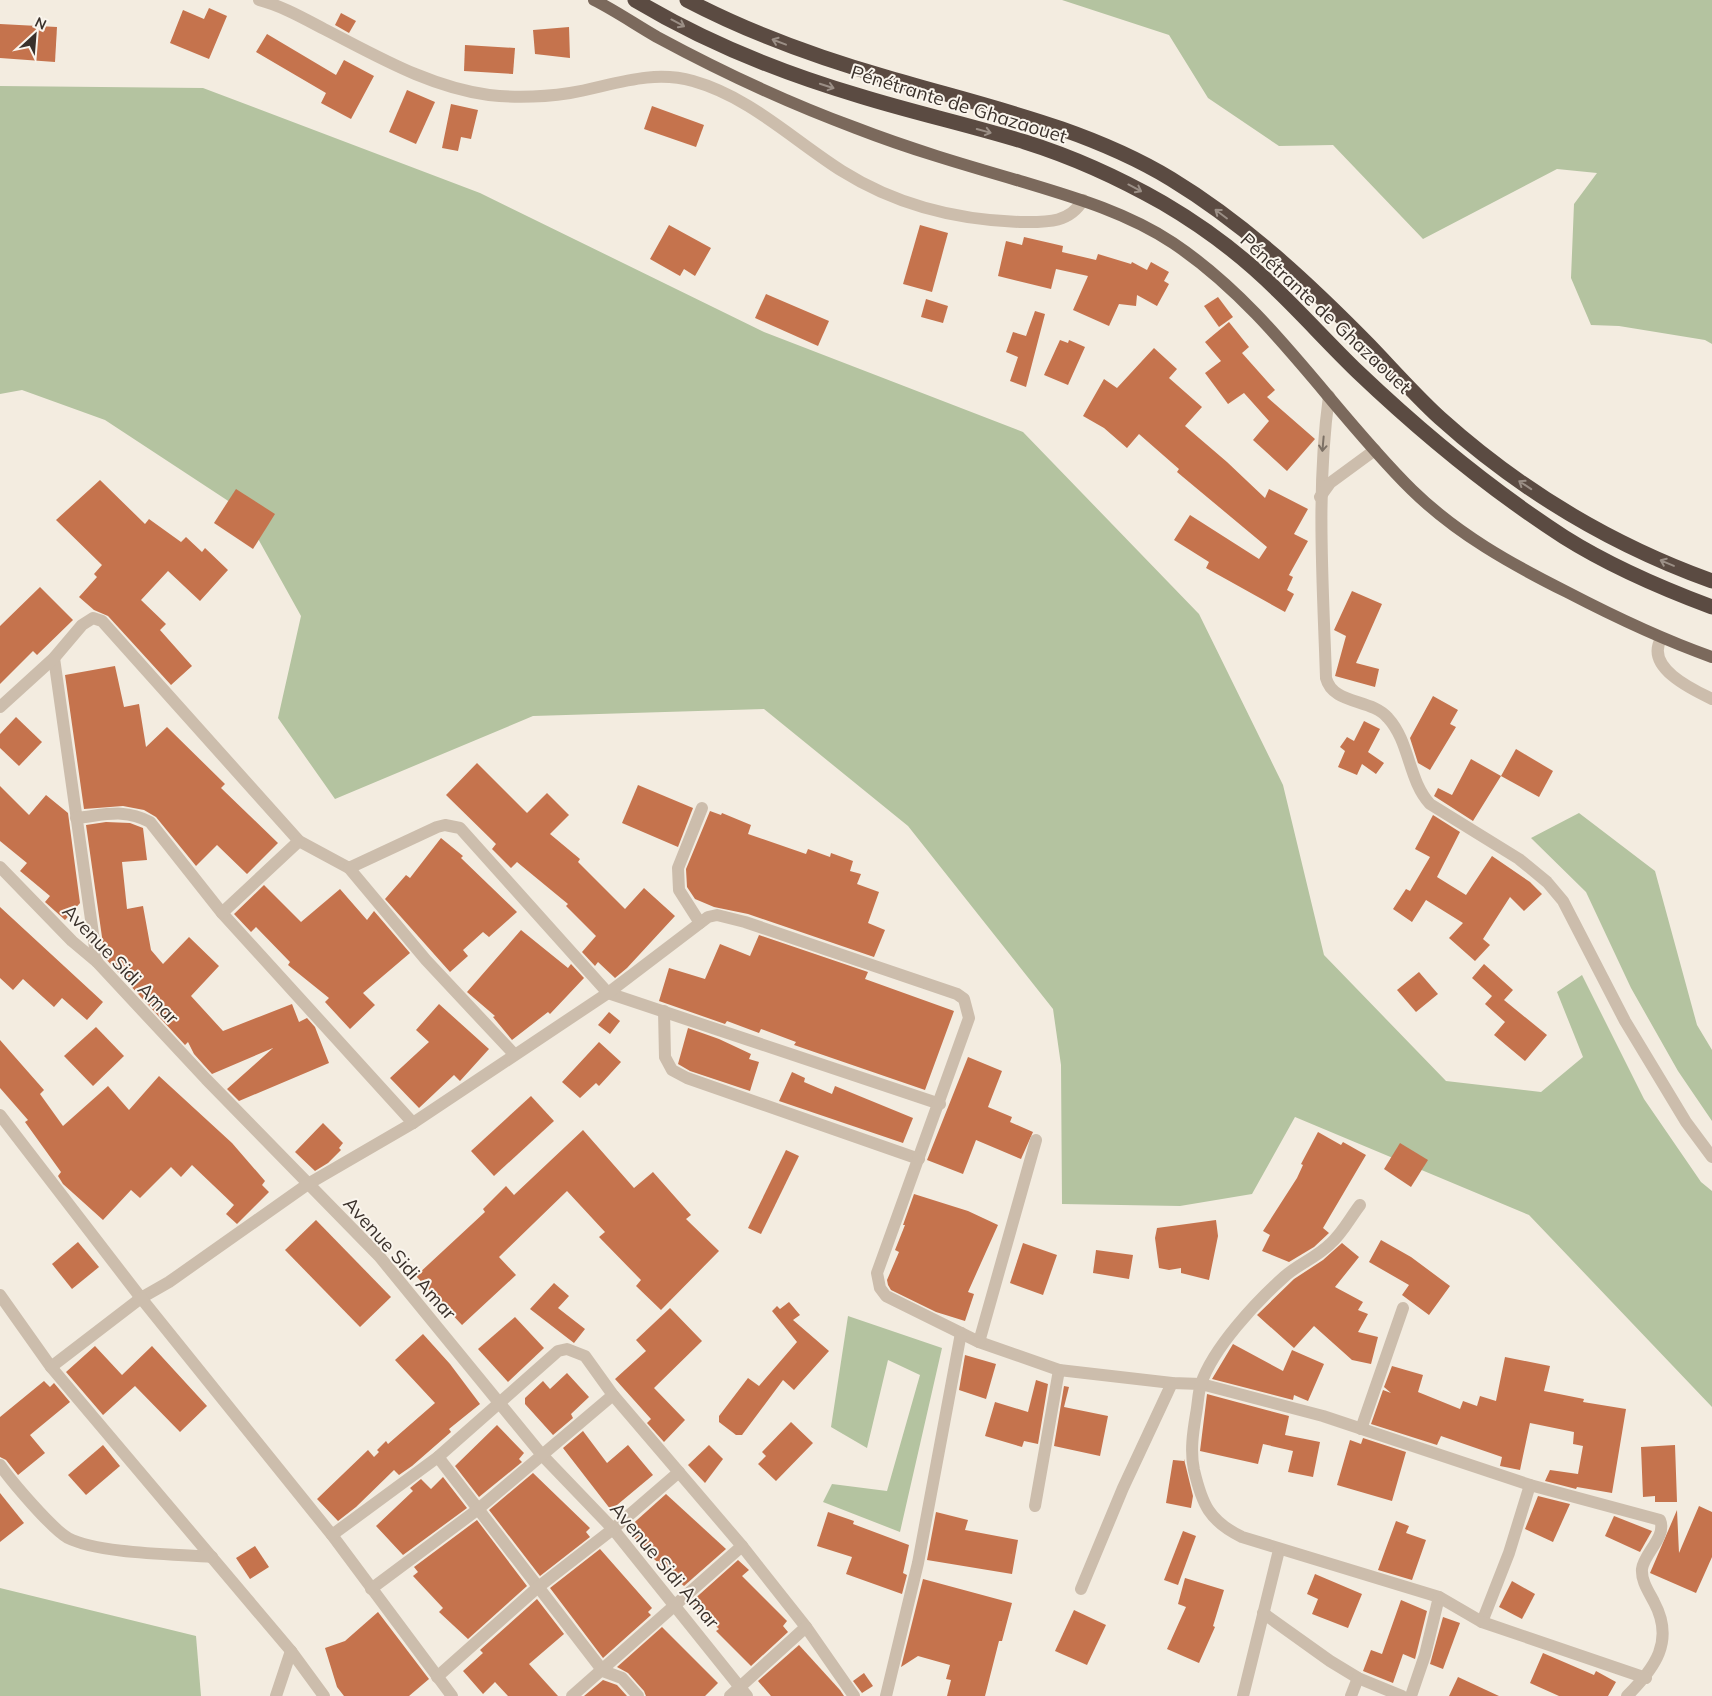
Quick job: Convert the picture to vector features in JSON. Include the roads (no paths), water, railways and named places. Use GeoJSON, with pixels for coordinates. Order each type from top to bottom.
{"type":"FeatureCollection","features":[{"type":"Feature","properties":{"kind":"highway","name":"Pénétrante de Ghazaouet"},"geometry":{"type":"LineString","coordinates":[[635,0],[694,32],[782,70],[863,97],[1032,144],[1100,170],[1159,201],[1196,224],[1252,266],[1358,372],[1401,411],[1440,445],[1523,508],[1566,538],[1603,559],[1649,581],[1712,607]]}},
{"type":"Feature","properties":{"kind":"highway","name":"Pénétrante de Ghazaouet"},"geometry":{"type":"LineString","coordinates":[[688,0],[725,20],[808,53],[893,80],[991,105],[1039,121],[1114,150],[1169,178],[1225,217],[1290,269],[1344,320],[1441,419],[1507,473],[1581,520],[1620,541],[1656,559],[1712,581]]}},
{"type":"Feature","properties":{"kind":"main road"},"geometry":{"type":"LineString","coordinates":[[594,0],[683,50],[764,89],[852,127],[940,158],[1083,200],[1120,214],[1170,240],[1215,274],[1283,342],[1375,450],[1425,502],[1487,549],[1528,573],[1661,639],[1712,657]]}},
{"type":"Feature","properties":{"kind":"street"},"geometry":{"type":"LineString","coordinates":[[259,0],[285,8],[412,74],[463,90],[498,96],[543,96],[570,93],[632,78],[651,77],[689,80],[708,86],[745,104],[849,175],[898,200],[929,210],[991,221],[1056,221],[1075,212],[1083,200]]}},
{"type":"Feature","properties":{"kind":"street"},"geometry":{"type":"LineString","coordinates":[[1329,396],[1320,497],[1326,678],[1328,686],[1340,696],[1365,703],[1387,716],[1393,723],[1423,796],[1430,804],[1519,859],[1547,882],[1563,901],[1625,1021],[1686,1122],[1712,1157]]}},
{"type":"Feature","properties":{"kind":"street"},"geometry":{"type":"LineString","coordinates":[[1320,497],[1330,483],[1375,450]]}},
{"type":"Feature","properties":{"kind":"street"},"geometry":{"type":"LineString","coordinates":[[0,706],[54,658],[82,625],[93,618],[102,621],[299,841],[349,868],[426,960],[514,1054]]}},
{"type":"Feature","properties":{"kind":"street"},"geometry":{"type":"LineString","coordinates":[[1661,639],[1657,649],[1661,665],[1687,685],[1712,699]]}},
{"type":"Feature","properties":{"kind":"street"},"geometry":{"type":"LineString","coordinates":[[54,658],[97,962]]}},
{"type":"Feature","properties":{"kind":"street"},"geometry":{"type":"LineString","coordinates":[[700,923],[679,890],[678,868],[702,808]]}},
{"type":"Feature","properties":{"kind":"street"},"geometry":{"type":"LineString","coordinates":[[76,818],[135,814],[150,822],[222,913],[413,1123]]}},
{"type":"Feature","properties":{"kind":"street"},"geometry":{"type":"LineString","coordinates":[[349,868],[437,827],[445,825],[460,828],[608,993],[940,1104]]}},
{"type":"Feature","properties":{"kind":"street"},"geometry":{"type":"LineString","coordinates":[[222,913],[299,841]]}},
{"type":"Feature","properties":{"kind":"street","name":"Avenue Sidi Amar"},"geometry":{"type":"LineString","coordinates":[[0,867],[72,941],[97,962],[206,1079],[378,1256],[542,1455],[614,1529],[744,1692]]}},
{"type":"Feature","properties":{"kind":"street"},"geometry":{"type":"LineString","coordinates":[[51,1367],[141,1298],[169,1282],[308,1184],[413,1123],[608,993],[700,923],[717,915],[745,922],[957,994],[964,999],[969,1018],[940,1104],[877,1273],[877,1281],[886,1296],[979,1342],[1059,1370],[1172,1383],[1201,1384],[1323,1416],[1530,1485],[1660,1520],[1661,1530],[1642,1568],[1643,1581],[1662,1616],[1663,1640],[1660,1653],[1646,1678],[1627,1696]]}},
{"type":"Feature","properties":{"kind":"street"},"geometry":{"type":"LineString","coordinates":[[664,1011],[665,1057],[672,1070],[687,1078],[919,1159]]}},
{"type":"Feature","properties":{"kind":"street"},"geometry":{"type":"LineString","coordinates":[[0,1115],[141,1298],[332,1535],[452,1696]]}},
{"type":"Feature","properties":{"kind":"street"},"geometry":{"type":"LineString","coordinates":[[979,1342],[1036,1140]]}},
{"type":"Feature","properties":{"kind":"street"},"geometry":{"type":"LineString","coordinates":[[1360,1205],[1332,1243],[1315,1258],[1285,1276],[1241,1322],[1221,1346],[1201,1384],[1192,1439],[1193,1466],[1199,1493],[1208,1512],[1224,1528],[1280,1550],[1439,1597],[1482,1622],[1646,1678]]}},
{"type":"Feature","properties":{"kind":"street"},"geometry":{"type":"LineString","coordinates":[[0,1295],[51,1367],[291,1652],[324,1696]]}},
{"type":"Feature","properties":{"kind":"street"},"geometry":{"type":"LineString","coordinates":[[1361,1429],[1403,1308]]}},
{"type":"Feature","properties":{"kind":"street"},"geometry":{"type":"LineString","coordinates":[[886,1696],[918,1562],[961,1333]]}},
{"type":"Feature","properties":{"kind":"street"},"geometry":{"type":"LineString","coordinates":[[332,1535],[438,1457],[558,1351],[567,1349],[585,1356],[613,1395],[742,1546],[806,1627],[854,1696]]}},
{"type":"Feature","properties":{"kind":"street"},"geometry":{"type":"LineString","coordinates":[[1035,1506],[1059,1370]]}},
{"type":"Feature","properties":{"kind":"street"},"geometry":{"type":"LineString","coordinates":[[1081,1589],[1172,1383]]}},
{"type":"Feature","properties":{"kind":"street"},"geometry":{"type":"LineString","coordinates":[[371,1589],[477,1510],[613,1395]]}},
{"type":"Feature","properties":{"kind":"street"},"geometry":{"type":"LineString","coordinates":[[438,1457],[537,1588],[603,1671],[622,1678],[638,1696]]}},
{"type":"Feature","properties":{"kind":"street"},"geometry":{"type":"LineString","coordinates":[[0,1465],[13,1483],[66,1537],[100,1548],[212,1557]]}},
{"type":"Feature","properties":{"kind":"street"},"geometry":{"type":"LineString","coordinates":[[437,1677],[537,1588],[614,1529],[679,1472]]}},
{"type":"Feature","properties":{"kind":"street"},"geometry":{"type":"LineString","coordinates":[[1482,1622],[1509,1553],[1530,1485]]}},
{"type":"Feature","properties":{"kind":"street"},"geometry":{"type":"LineString","coordinates":[[572,1696],[603,1671],[742,1546]]}},
{"type":"Feature","properties":{"kind":"street"},"geometry":{"type":"LineString","coordinates":[[1243,1696],[1280,1550]]}},
{"type":"Feature","properties":{"kind":"street"},"geometry":{"type":"LineString","coordinates":[[1411,1696],[1425,1655],[1439,1597]]}},
{"type":"Feature","properties":{"kind":"street"},"geometry":{"type":"LineString","coordinates":[[1263,1613],[1358,1678],[1402,1696]]}},
{"type":"Feature","properties":{"kind":"street"},"geometry":{"type":"LineString","coordinates":[[730,1696],[744,1692],[806,1627]]}},
{"type":"Feature","properties":{"kind":"street"},"geometry":{"type":"LineString","coordinates":[[276,1696],[291,1652]]}},
{"type":"Feature","properties":{"kind":"street"},"geometry":{"type":"LineString","coordinates":[[1351,1696],[1358,1678]]}}]}
